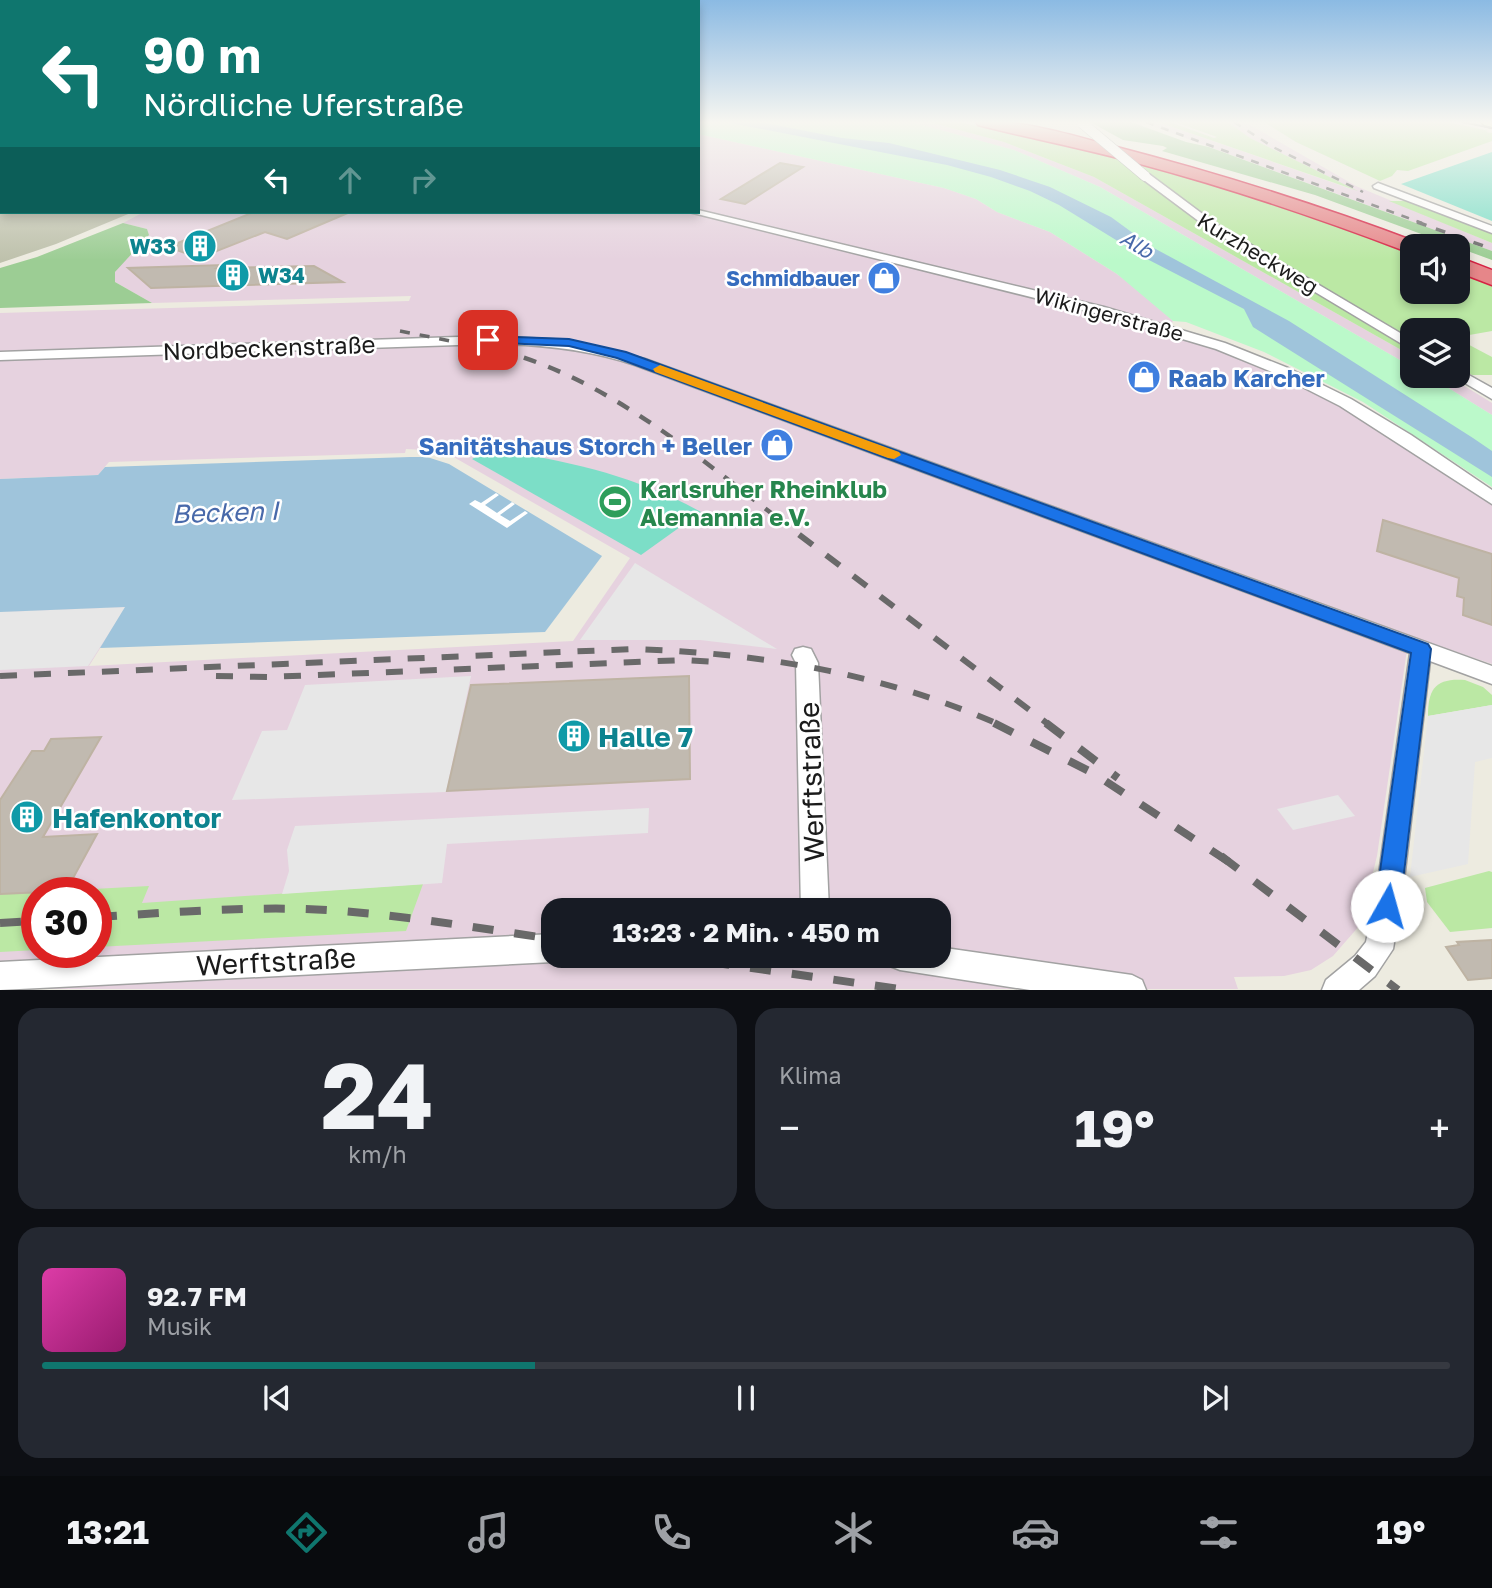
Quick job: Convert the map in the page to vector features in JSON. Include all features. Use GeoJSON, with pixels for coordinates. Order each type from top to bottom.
{"type":"FeatureCollection","features":[{"type":"Feature","properties":{"kind":"highway"},"geometry":{"type":"LineString","coordinates":[[1181,168],[1400,239]]}},
{"type":"Feature","properties":{"kind":"highway"},"geometry":{"type":"LineString","coordinates":[[1204,168],[1400,238]]}},
{"type":"Feature","properties":{"kind":"highway"},"geometry":{"type":"LineString","coordinates":[[1470,260],[1492,268]]}},
{"type":"Feature","properties":{"kind":"highway"},"geometry":{"type":"LineString","coordinates":[[1470,269],[1492,278]]}},
{"type":"Feature","properties":{"kind":"street","name":"Kurzheckweg"},"geometry":{"type":"LineString","coordinates":[[1136,168],[1212,226],[1400,339]]}},
{"type":"Feature","properties":{"kind":"street"},"geometry":{"type":"LineString","coordinates":[[1378,186],[1492,230]]}},
{"type":"Feature","properties":{"kind":"street","name":"Wikingerstraße"},"geometry":{"type":"LineString","coordinates":[[700,213],[1107,311],[1232,351],[1309,384],[1361,411],[1447,465],[1492,498]]}},
{"type":"Feature","properties":{"kind":"street","name":"Nordbeckenstraße"},"geometry":{"type":"LineString","coordinates":[[0,356],[463,340],[537,340],[581,345],[621,355],[1492,675]]}},
{"type":"Feature","properties":{"kind":"street"},"geometry":{"type":"LineString","coordinates":[[1470,380],[1492,394]]}},
{"type":"Feature","properties":{"kind":"street"},"geometry":{"type":"LineString","coordinates":[[1336,989],[1365,966],[1379,949],[1421,649]]}},
{"type":"Feature","properties":{"kind":"street","name":"Werftstraße"},"geometry":{"type":"LineString","coordinates":[[803,655],[807,663],[816,898]]}},
{"type":"Feature","properties":{"kind":"street","name":"Werftstraße"},"geometry":{"type":"LineString","coordinates":[[0,976],[541,949]]}},
{"type":"Feature","properties":{"kind":"street"},"geometry":{"type":"LineString","coordinates":[[951,963],[1132,989]]}},
{"type":"Feature","properties":{"kind":"shaded area"},"geometry":{"type":"Polygon","coordinates":[[[700,168],[854,168],[944,188],[976,199],[997,212],[1050,232],[1117,274],[1152,301],[1173,321],[1169,328],[1321,390],[1492,503],[1492,664],[1409,636],[1377,856],[1360,925],[1333,956],[1311,970],[1284,976],[1234,977],[1238,989],[0,989],[0,612],[126,607],[89,666],[573,641],[630,558],[443,451],[406,449],[405,453],[109,462],[98,475],[0,479],[0,313],[409,301],[411,296],[152,303],[115,282],[115,272],[147,229],[123,223],[140,214],[700,214],[700,168]]]}},
{"type":"Feature","properties":{"kind":"shaded area"},"geometry":{"type":"Polygon","coordinates":[[[1056,168],[1071,168],[1094,177],[1400,349],[1400,360],[1100,187],[1056,168]]]}},
{"type":"Feature","properties":{"kind":"shaded area"},"geometry":{"type":"Polygon","coordinates":[[[1267,168],[1291,168],[1351,189],[1310,168],[1325,168],[1356,186],[1492,243],[1492,251],[1470,243],[1470,234],[1446,234],[1267,168]]]}},
{"type":"Feature","properties":{"kind":"shaded area"},"geometry":{"type":"Polygon","coordinates":[[[1446,168],[1492,168],[1492,221],[1401,184],[1446,168]]]}},
{"type":"Feature","properties":{"kind":"shaded area"},"geometry":{"type":"Polygon","coordinates":[[[0,214],[128,214],[56,244],[0,263],[0,214]]]}},
{"type":"Feature","properties":{"kind":"shaded area"},"geometry":{"type":"Polygon","coordinates":[[[1448,388],[1468,388],[1492,403],[1492,415],[1448,388]]]}},
{"type":"Feature","properties":{"kind":"shaded area","name":"Karlsruher Rheinklub Alemannia e.V."},"geometry":{"type":"Polygon","coordinates":[[[490,449],[572,464],[625,479],[701,512],[641,555],[472,459],[490,449]]]}},
{"type":"Feature","properties":{"kind":"shaded area"},"geometry":{"type":"Polygon","coordinates":[[[635,563],[777,649],[700,640],[580,640],[635,563]]]}},
{"type":"Feature","properties":{"kind":"shaded area"},"geometry":{"type":"Polygon","coordinates":[[[126,607],[88,666],[0,670],[0,612],[126,607]]]}},
{"type":"Feature","properties":{"kind":"shaded area"},"geometry":{"type":"Polygon","coordinates":[[[471,676],[446,792],[232,800],[262,731],[287,730],[305,685],[471,676]]]}},
{"type":"Feature","properties":{"kind":"shaded area"},"geometry":{"type":"Polygon","coordinates":[[[1492,705],[1492,758],[1475,762],[1468,864],[1410,877],[1428,716],[1492,705]]]}},
{"type":"Feature","properties":{"kind":"shaded area"},"geometry":{"type":"Polygon","coordinates":[[[1338,795],[1355,816],[1293,830],[1277,809],[1338,795]]]}},
{"type":"Feature","properties":{"kind":"shaded area"},"geometry":{"type":"Polygon","coordinates":[[[649,808],[648,833],[447,844],[442,883],[282,894],[289,871],[287,850],[295,826],[649,808]]]}},
{"type":"Feature","properties":{"kind":"green space"},"geometry":{"type":"Polygon","coordinates":[[[854,168],[1056,168],[1100,187],[1400,360],[1400,388],[1448,388],[1492,415],[1492,487],[1363,402],[1264,352],[1186,322],[1173,321],[1117,274],[1050,232],[997,212],[976,199],[944,188],[854,168]]]}},
{"type":"Feature","properties":{"kind":"green space"},"geometry":{"type":"Polygon","coordinates":[[[1071,168],[1133,168],[1166,198],[1196,220],[1400,342],[1400,349],[1094,177],[1071,168]]]}},
{"type":"Feature","properties":{"kind":"green space"},"geometry":{"type":"Polygon","coordinates":[[[1144,168],[1162,168],[1323,219],[1400,248],[1400,304],[1470,304],[1470,276],[1492,284],[1492,331],[1470,335],[1470,318],[1400,318],[1400,334],[1218,227],[1165,189],[1144,168]]]}},
{"type":"Feature","properties":{"kind":"green space"},"geometry":{"type":"Polygon","coordinates":[[[1222,168],[1267,168],[1446,234],[1421,234],[1315,195],[1222,168]]]}},
{"type":"Feature","properties":{"kind":"green space"},"geometry":{"type":"Polygon","coordinates":[[[1292,168],[1312,168],[1358,191],[1292,168]]]}},
{"type":"Feature","properties":{"kind":"green space"},"geometry":{"type":"Polygon","coordinates":[[[1352,168],[1416,168],[1397,170],[1392,176],[1380,181],[1352,168]]]}},
{"type":"Feature","properties":{"kind":"green space"},"geometry":{"type":"Polygon","coordinates":[[[1389,201],[1410,201],[1492,232],[1492,243],[1389,201]]]}},
{"type":"Feature","properties":{"kind":"green space"},"geometry":{"type":"Polygon","coordinates":[[[123,223],[147,229],[149,235],[115,272],[115,282],[152,303],[0,308],[0,268],[37,257],[123,223]]]}},
{"type":"Feature","properties":{"kind":"green space"},"geometry":{"type":"Polygon","coordinates":[[[1470,243],[1492,251],[1492,260],[1470,252],[1470,243]]]}},
{"type":"Feature","properties":{"kind":"green space"},"geometry":{"type":"Polygon","coordinates":[[[1470,345],[1492,357],[1492,375],[1472,375],[1470,345]]]}},
{"type":"Feature","properties":{"kind":"green space"},"geometry":{"type":"Polygon","coordinates":[[[1465,680],[1483,687],[1492,695],[1492,705],[1428,716],[1430,698],[1436,687],[1447,681],[1465,680]]]}},
{"type":"Feature","properties":{"kind":"green space"},"geometry":{"type":"Polygon","coordinates":[[[1492,872],[1492,928],[1450,932],[1427,902],[1425,888],[1492,872]]]}},
{"type":"Feature","properties":{"kind":"green space"},"geometry":{"type":"Polygon","coordinates":[[[423,884],[406,931],[112,946],[112,888],[149,886],[142,903],[423,884]]]}},
{"type":"Feature","properties":{"kind":"green space"},"geometry":{"type":"Polygon","coordinates":[[[21,893],[21,951],[0,952],[0,894],[21,893]]]}},
{"type":"Feature","properties":{"kind":"water","name":"Alb"},"geometry":{"type":"Polygon","coordinates":[[[959,168],[1000,170],[1050,187],[1111,217],[1152,247],[1289,321],[1473,438],[1492,451],[1492,477],[1253,327],[1244,309],[1147,259],[1059,205],[991,177],[959,168]]]}},
{"type":"Feature","properties":{"kind":"water","name":"Becken I"},"geometry":{"type":"Polygon","coordinates":[[[427,457],[449,464],[602,556],[545,632],[100,648],[125,607],[0,612],[0,479],[98,475],[105,467],[427,457]]]}},
{"type":"Feature","properties":{"kind":"pier"},"geometry":{"type":"Polygon","coordinates":[[[496,493],[499,495],[485,505],[497,513],[512,502],[515,504],[500,515],[510,521],[525,511],[528,513],[507,528],[469,504],[475,500],[481,503],[496,493]]]}},
{"type":"Feature","properties":{"kind":"building"},"geometry":{"type":"Polygon","coordinates":[[[771,168],[801,168],[745,204],[721,199],[771,168]]]}},
{"type":"Feature","properties":{"kind":"building"},"geometry":{"type":"Polygon","coordinates":[[[249,214],[345,214],[287,239],[265,232],[199,258],[168,247],[249,214]]]}},
{"type":"Feature","properties":{"kind":"building","name":"W34"},"geometry":{"type":"Polygon","coordinates":[[[222,265],[217,268],[314,266],[343,282],[151,288],[128,268],[222,265]]]}},
{"type":"Feature","properties":{"kind":"building"},"geometry":{"type":"Polygon","coordinates":[[[1383,520],[1492,554],[1492,625],[1463,615],[1464,598],[1457,596],[1459,578],[1377,551],[1383,520]]]}},
{"type":"Feature","properties":{"kind":"building","name":"Halle 7"},"geometry":{"type":"Polygon","coordinates":[[[689,676],[690,779],[447,791],[471,685],[689,676]]]}},
{"type":"Feature","properties":{"kind":"building","name":"Hafenkontor"},"geometry":{"type":"Polygon","coordinates":[[[101,737],[43,837],[97,834],[74,877],[21,877],[21,893],[0,894],[0,800],[32,751],[44,751],[51,739],[101,737]]]}},
{"type":"Feature","properties":{"kind":"building"},"geometry":{"type":"Polygon","coordinates":[[[1492,940],[1492,978],[1468,980],[1446,947],[1459,945],[1457,942],[1492,940]]]}},
{"type":"Feature","properties":{"kind":"railway"},"geometry":{"type":"LineString","coordinates":[[1272,168],[1422,223]]}},
{"type":"Feature","properties":{"kind":"railway"},"geometry":{"type":"LineString","coordinates":[[1315,168],[1363,192]]}},
{"type":"Feature","properties":{"kind":"railway"},"geometry":{"type":"LineString","coordinates":[[1417,222],[1492,249]]}},
{"type":"Feature","properties":{"kind":"railway"},"geometry":{"type":"LineString","coordinates":[[400,331],[504,352]]}},
{"type":"Feature","properties":{"kind":"railway"},"geometry":{"type":"LineString","coordinates":[[499,350],[504,352]]}},
{"type":"Feature","properties":{"kind":"railway"},"geometry":{"type":"LineString","coordinates":[[504,352],[575,379],[611,398],[678,442],[775,516]]}},
{"type":"Feature","properties":{"kind":"railway"},"geometry":{"type":"LineString","coordinates":[[772,514],[1048,724]]}},
{"type":"Feature","properties":{"kind":"railway"},"geometry":{"type":"LineString","coordinates":[[0,676],[633,649],[680,651],[773,661],[865,679],[954,706],[998,724]]}},
{"type":"Feature","properties":{"kind":"railway"},"geometry":{"type":"LineString","coordinates":[[216,676],[268,677],[685,660],[719,662]]}},
{"type":"Feature","properties":{"kind":"railway"},"geometry":{"type":"LineString","coordinates":[[994,723],[1093,773],[1228,862]]}},
{"type":"Feature","properties":{"kind":"railway"},"geometry":{"type":"LineString","coordinates":[[1046,723],[1118,778]]}},
{"type":"Feature","properties":{"kind":"railway"},"geometry":{"type":"LineString","coordinates":[[1221,856],[1228,862]]}},
{"type":"Feature","properties":{"kind":"railway"},"geometry":{"type":"LineString","coordinates":[[1228,862],[1398,990]]}},
{"type":"Feature","properties":{"kind":"railway"},"geometry":{"type":"LineString","coordinates":[[112,916],[304,909],[398,917],[541,937]]}},
{"type":"Feature","properties":{"kind":"railway"},"geometry":{"type":"LineString","coordinates":[[0,923],[21,922]]}},
{"type":"Feature","properties":{"kind":"railway"},"geometry":{"type":"LineString","coordinates":[[751,968],[906,990]]}},
{"type":"Feature","properties":{"kind":"slow traffic"},"geometry":{"type":"LineString","coordinates":[[660,369],[894,455]]}},
{"type":"Feature","properties":{"kind":"place","name":"W33"},"geometry":{"type":"Point","coordinates":[200,246]}},
{"type":"Feature","properties":{"kind":"place","name":"W34"},"geometry":{"type":"Point","coordinates":[233,275]}},
{"type":"Feature","properties":{"kind":"place","name":"Schmidbauer"},"geometry":{"type":"Point","coordinates":[884,278]}},
{"type":"Feature","properties":{"kind":"place","name":"Raab Karcher"},"geometry":{"type":"Point","coordinates":[1144,377]}},
{"type":"Feature","properties":{"kind":"place","name":"Sanitätshaus Storch + Beller"},"geometry":{"type":"Point","coordinates":[777,445]}},
{"type":"Feature","properties":{"kind":"place","name":"Karlsruher Rheinklub Alemannia e.V."},"geometry":{"type":"Point","coordinates":[615,502]}},
{"type":"Feature","properties":{"kind":"place","name":"Halle 7"},"geometry":{"type":"Point","coordinates":[574,736]}},
{"type":"Feature","properties":{"kind":"place","name":"Hafenkontor"},"geometry":{"type":"Point","coordinates":[27,817]}},
{"type":"Feature","properties":{"kind":"route"},"geometry":{"type":"LineString","coordinates":[[488,340],[569,343],[621,355],[1421,649],[1387,906]]}}]}
